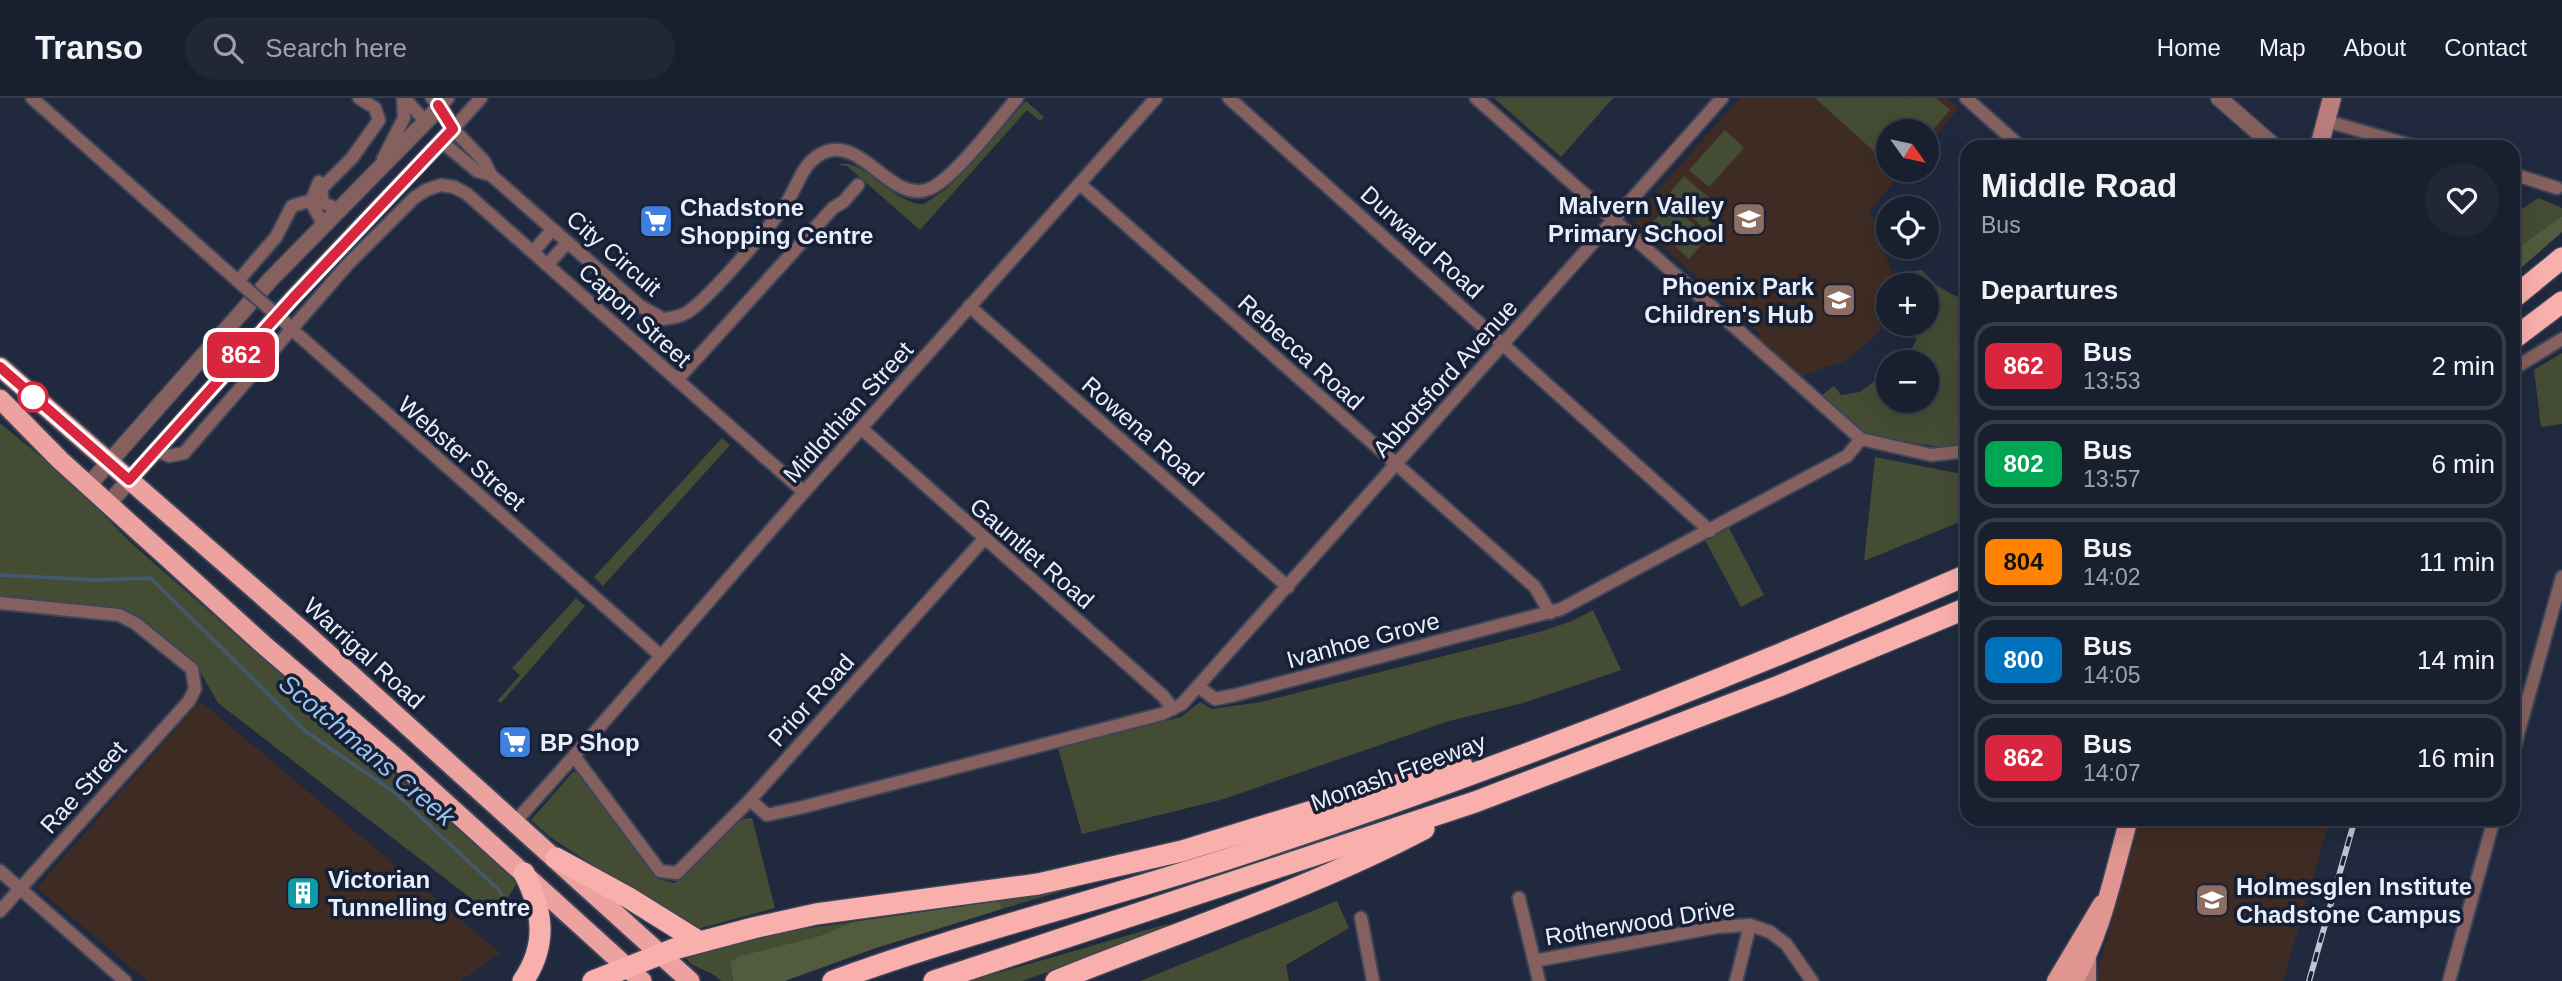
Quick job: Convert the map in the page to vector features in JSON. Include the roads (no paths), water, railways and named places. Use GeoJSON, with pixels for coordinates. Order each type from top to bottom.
{"type":"FeatureCollection","features":[{"type":"Feature","properties":{"kind":"highway"},"geometry":{"type":"LineString","coordinates":[[2520,292],[2562,258]]}},
{"type":"Feature","properties":{"kind":"highway"},"geometry":{"type":"LineString","coordinates":[[2520,334],[2562,302]]}},
{"type":"Feature","properties":{"kind":"highway","name":"Warrigal Road"},"geometry":{"type":"LineString","coordinates":[[0,367],[515,822],[690,981]]}},
{"type":"Feature","properties":{"kind":"highway"},"geometry":{"type":"LineString","coordinates":[[0,399],[88,486],[635,974]]}},
{"type":"Feature","properties":{"kind":"highway","name":"Monash Freeway"},"geometry":{"type":"LineString","coordinates":[[833,981],[917,952],[1255,850],[1454,782],[1765,660],[1960,578]]}},
{"type":"Feature","properties":{"kind":"highway","name":"Monash Freeway"},"geometry":{"type":"LineString","coordinates":[[934,981],[1475,802],[1730,705],[1960,611]]}},
{"type":"Feature","properties":{"kind":"highway"},"geometry":{"type":"LineString","coordinates":[[593,981],[635,974],[661,954],[698,941],[816,914],[1001,890],[1149,859],[1470,762],[1566,738]]}},
{"type":"Feature","properties":{"kind":"highway"},"geometry":{"type":"LineString","coordinates":[[1056,981],[1302,885],[1393,846],[1475,802]]}},
{"type":"Feature","properties":{"kind":"highway"},"geometry":{"type":"LineString","coordinates":[[556,859],[629,898],[698,941]]}},
{"type":"Feature","properties":{"kind":"highway"},"geometry":{"type":"LineString","coordinates":[[523,981],[534,960],[541,929],[539,908],[524,873]]}},
{"type":"Feature","properties":{"kind":"main road"},"geometry":{"type":"LineString","coordinates":[[2321,140],[2332,98]]}},
{"type":"Feature","properties":{"kind":"main road"},"geometry":{"type":"LineString","coordinates":[[2074,981],[2099,932],[2105,899],[2127,826]]}},
{"type":"Feature","properties":{"kind":"main road"},"geometry":{"type":"LineString","coordinates":[[2056,981],[2105,899]]}},
{"type":"Feature","properties":{"kind":"main road"},"geometry":{"type":"LineString","coordinates":[[2087,957],[2087,981]]}},
{"type":"Feature","properties":{"kind":"street","name":"Webster Street"},"geometry":{"type":"LineString","coordinates":[[32,98],[660,655]]}},
{"type":"Feature","properties":{"kind":"street"},"geometry":{"type":"LineString","coordinates":[[376,172],[402,122],[404,98]]}},
{"type":"Feature","properties":{"kind":"street","name":"City Circuit"},"geometry":{"type":"LineString","coordinates":[[404,98],[442,142],[477,171],[491,176],[649,313],[663,319],[681,315],[699,302],[779,212],[807,165],[818,156],[833,150],[845,152],[863,159],[906,190],[925,191],[945,178],[1017,98]]}},
{"type":"Feature","properties":{"kind":"street"},"geometry":{"type":"LineString","coordinates":[[108,504],[307,282],[481,98]]}},
{"type":"Feature","properties":{"kind":"street","name":"Midlothian Street"},"geometry":{"type":"LineString","coordinates":[[515,822],[804,492],[1156,98]]}},
{"type":"Feature","properties":{"kind":"street","name":"Durward Road"},"geometry":{"type":"LineString","coordinates":[[1229,98],[1710,531]]}},
{"type":"Feature","properties":{"kind":"street"},"geometry":{"type":"LineString","coordinates":[[1476,98],[1861,439],[1931,455],[1960,452]]}},
{"type":"Feature","properties":{"kind":"street","name":"Abbotsford Avenue"},"geometry":{"type":"LineString","coordinates":[[1199,687],[1722,98]]}},
{"type":"Feature","properties":{"kind":"street"},"geometry":{"type":"LineString","coordinates":[[1966,98],[2013,140]]}},
{"type":"Feature","properties":{"kind":"street"},"geometry":{"type":"LineString","coordinates":[[2219,98],[2267,140]]}},
{"type":"Feature","properties":{"kind":"street"},"geometry":{"type":"LineString","coordinates":[[323,224],[314,202],[317,184],[369,125],[370,116],[362,101]]}},
{"type":"Feature","properties":{"kind":"street"},"geometry":{"type":"LineString","coordinates":[[88,486],[323,224],[426,122],[440,101]]}},
{"type":"Feature","properties":{"kind":"street","name":"City Circuit"},"geometry":{"type":"LineString","coordinates":[[440,101],[453,129],[484,161],[491,176]]}},
{"type":"Feature","properties":{"kind":"street"},"geometry":{"type":"LineString","coordinates":[[2326,121],[2392,140]]}},
{"type":"Feature","properties":{"kind":"street"},"geometry":{"type":"LineString","coordinates":[[2520,176],[2557,188]]}},
{"type":"Feature","properties":{"kind":"street","name":"Rebecca Road"},"geometry":{"type":"LineString","coordinates":[[1080,184],[1535,587],[1550,613]]}},
{"type":"Feature","properties":{"kind":"street"},"geometry":{"type":"LineString","coordinates":[[677,380],[833,208],[843,202],[858,185]]}},
{"type":"Feature","properties":{"kind":"street","name":"Capon Street"},"geometry":{"type":"LineString","coordinates":[[289,327],[414,198],[432,187],[451,186],[463,190],[804,492]]}},
{"type":"Feature","properties":{"kind":"street"},"geometry":{"type":"LineString","coordinates":[[238,281],[276,237],[286,219],[314,202],[338,209]]}},
{"type":"Feature","properties":{"kind":"street"},"geometry":{"type":"LineString","coordinates":[[533,253],[552,230]]}},
{"type":"Feature","properties":{"kind":"street"},"geometry":{"type":"LineString","coordinates":[[547,265],[567,243]]}},
{"type":"Feature","properties":{"kind":"street","name":"Rowena Road"},"geometry":{"type":"LineString","coordinates":[[969,306],[1288,587]]}},
{"type":"Feature","properties":{"kind":"street"},"geometry":{"type":"LineString","coordinates":[[155,450],[169,456],[184,453],[289,327]]}},
{"type":"Feature","properties":{"kind":"street"},"geometry":{"type":"LineString","coordinates":[[2520,365],[2562,340]]}},
{"type":"Feature","properties":{"kind":"street","name":"Gauntlet Road"},"geometry":{"type":"LineString","coordinates":[[862,429],[1163,696],[1172,709]]}},
{"type":"Feature","properties":{"kind":"street","name":"Ivanhoe Grove"},"geometry":{"type":"LineString","coordinates":[[1199,687],[1215,699],[1235,695],[1550,613],[1576,603],[1847,456],[1861,439]]}},
{"type":"Feature","properties":{"kind":"street","name":"Prior Road"},"geometry":{"type":"LineString","coordinates":[[574,756],[660,871],[677,873],[750,800],[984,539]]}},
{"type":"Feature","properties":{"kind":"street"},"geometry":{"type":"LineString","coordinates":[[2520,727],[2562,577]]}},
{"type":"Feature","properties":{"kind":"street","name":"Rae Street"},"geometry":{"type":"LineString","coordinates":[[0,603],[119,615],[154,636],[192,669],[195,689],[183,707],[0,911]]}},
{"type":"Feature","properties":{"kind":"street"},"geometry":{"type":"LineString","coordinates":[[750,800],[767,814],[803,807],[1172,709],[1199,687]]}},
{"type":"Feature","properties":{"kind":"street"},"geometry":{"type":"LineString","coordinates":[[2449,981],[2492,826]]}},
{"type":"Feature","properties":{"kind":"street"},"geometry":{"type":"LineString","coordinates":[[0,871],[125,981]]}},
{"type":"Feature","properties":{"kind":"street"},"geometry":{"type":"LineString","coordinates":[[1519,898],[1539,981]]}},
{"type":"Feature","properties":{"kind":"street"},"geometry":{"type":"LineString","coordinates":[[1361,918],[1373,981]]}},
{"type":"Feature","properties":{"kind":"street"},"geometry":{"type":"LineString","coordinates":[[1736,981],[1750,925]]}},
{"type":"Feature","properties":{"kind":"street","name":"Rotherwood Drive"},"geometry":{"type":"LineString","coordinates":[[1534,961],[1717,927],[1750,925],[1770,932],[1786,944],[1812,981]]}},
{"type":"Feature","properties":{"kind":"waterway","name":"Scotchmans Creek"},"geometry":{"type":"LineString","coordinates":[[0,575],[96,580],[151,578],[305,731],[394,792],[499,890],[514,913]]}},
{"type":"Feature","properties":{"kind":"railway"},"geometry":{"type":"LineString","coordinates":[[2309,981],[2353,826]]}},
{"type":"Feature","properties":{"kind":"place","name":"Malvern Valley Primary School"},"geometry":{"type":"Point","coordinates":[1749,219]}},
{"type":"Feature","properties":{"kind":"place","name":"Chadstone Shopping Centre"},"geometry":{"type":"Point","coordinates":[656,221]}},
{"type":"Feature","properties":{"kind":"place","name":"Phoenix Park Children's Hub"},"geometry":{"type":"Point","coordinates":[1839,300]}},
{"type":"Feature","properties":{"kind":"place","name":"BP Shop"},"geometry":{"type":"Point","coordinates":[515,742]}},
{"type":"Feature","properties":{"kind":"place","name":"Victorian Tunnelling Centre"},"geometry":{"type":"Point","coordinates":[303,893]}},
{"type":"Feature","properties":{"kind":"place","name":"Holmesglen Institute Chadstone Campus"},"geometry":{"type":"Point","coordinates":[2212,900]}}]}
